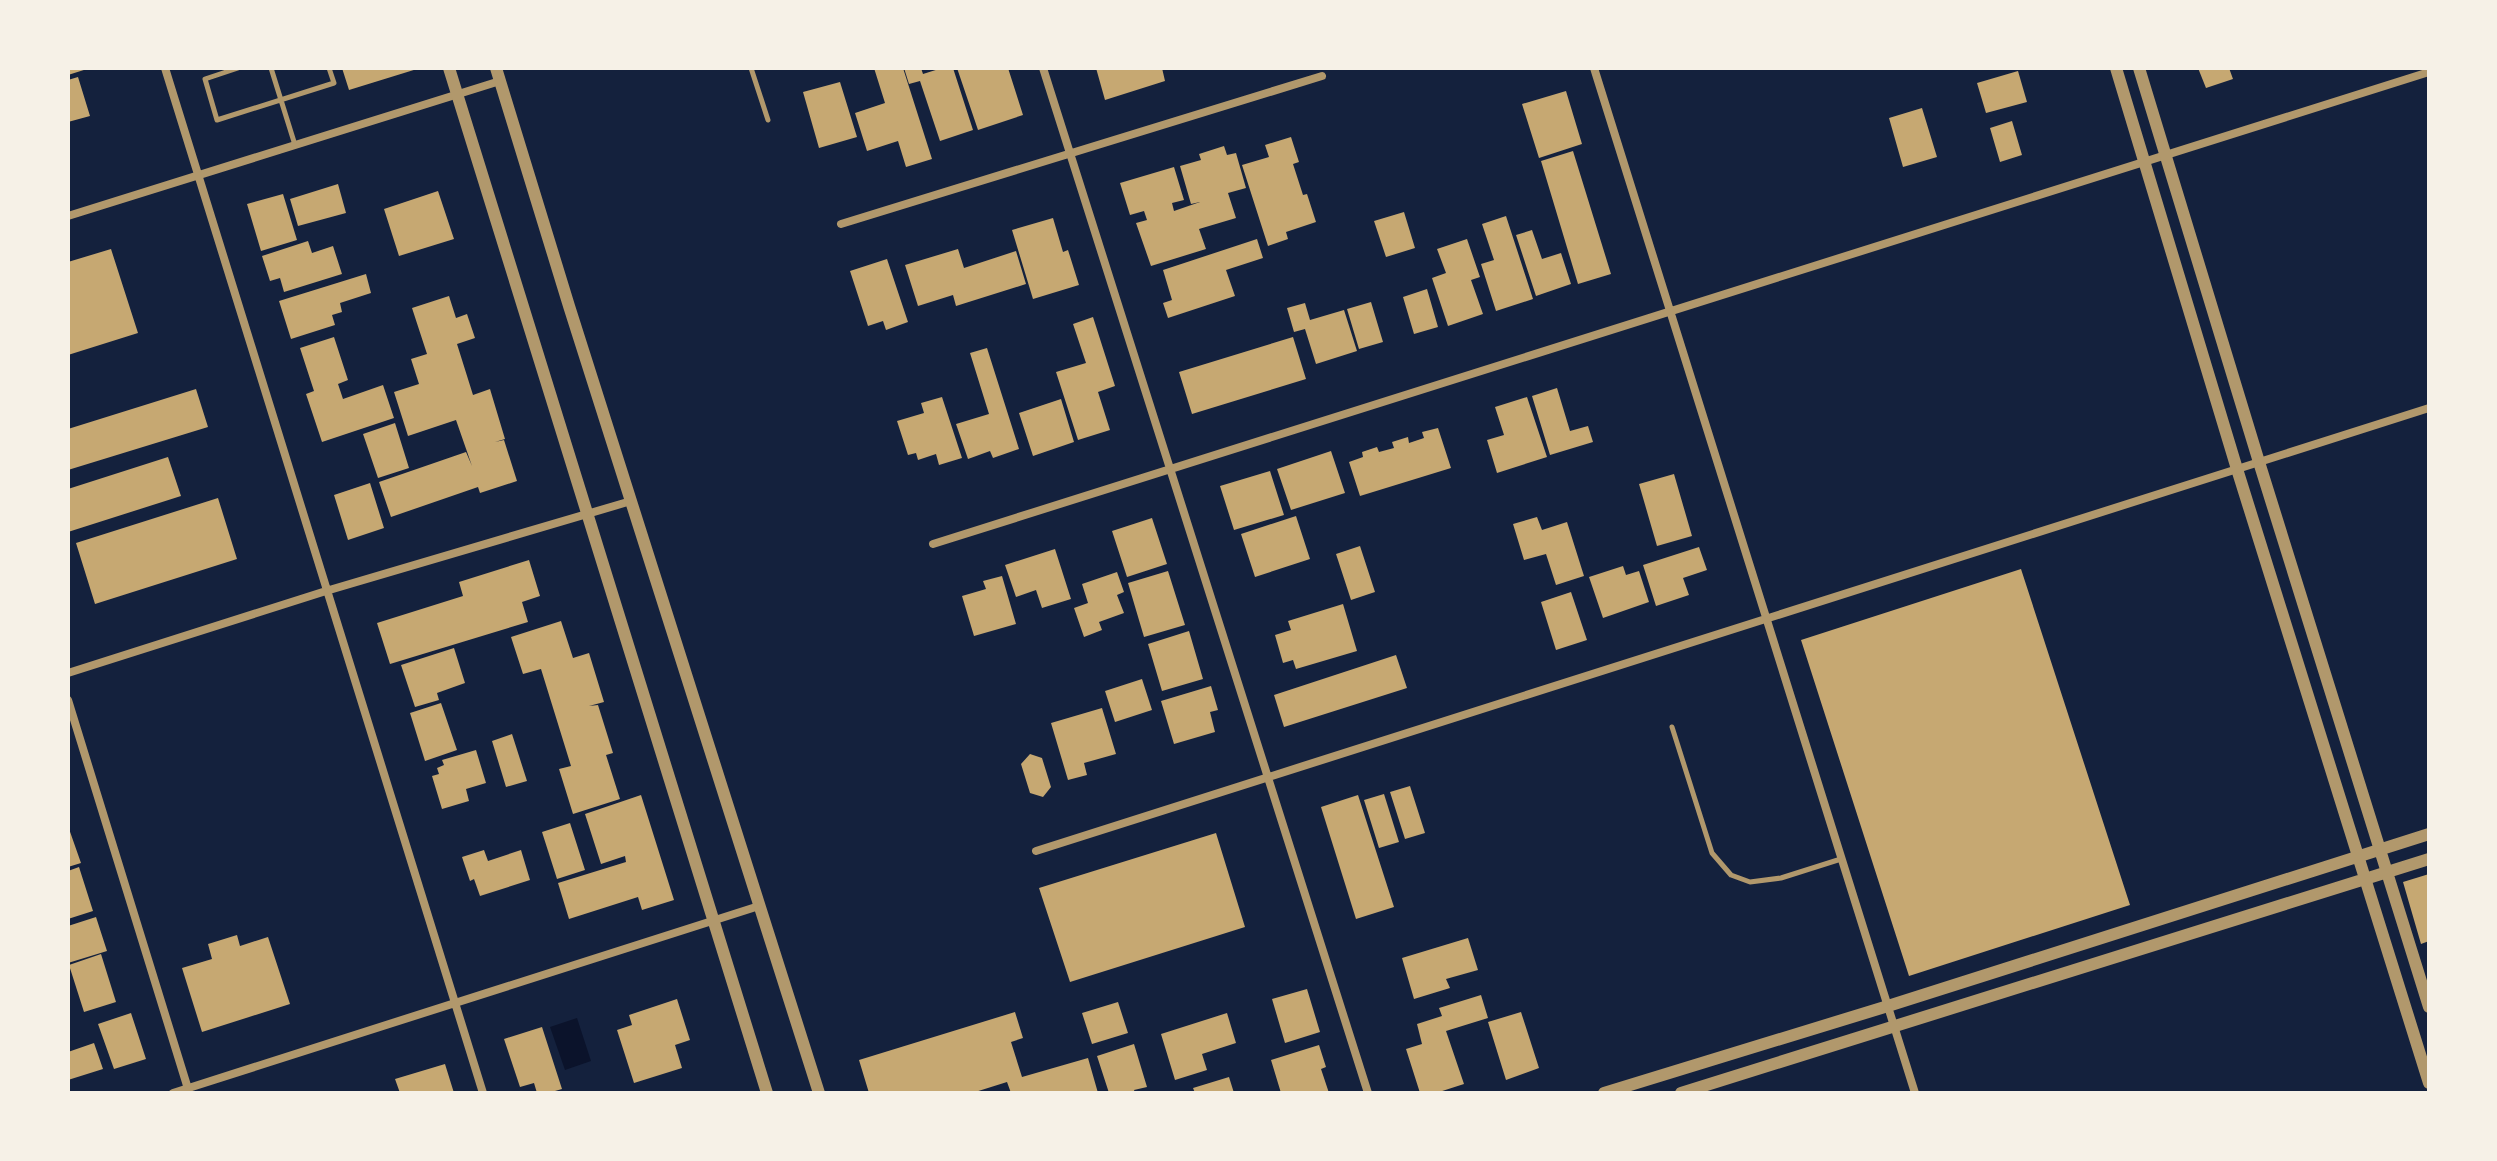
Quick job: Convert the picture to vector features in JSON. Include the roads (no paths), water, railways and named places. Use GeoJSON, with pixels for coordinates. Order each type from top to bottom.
{"type":"FeatureCollection","features":[{"type":"Feature","properties":{"kind":"street"},"geometry":{"type":"LineString","coordinates":[[165,68],[483,1093]]}},
{"type":"Feature","properties":{"kind":"street"},"geometry":{"type":"LineString","coordinates":[[449,68],[767,1093]]}},
{"type":"Feature","properties":{"kind":"street"},"geometry":{"type":"LineString","coordinates":[[1043,68],[1368,1093]]}},
{"type":"Feature","properties":{"kind":"street"},"geometry":{"type":"LineString","coordinates":[[1594,68],[1915,1093]]}},
{"type":"Feature","properties":{"kind":"street"},"geometry":{"type":"LineString","coordinates":[[2116,68],[2237,469],[2429,1083]]}},
{"type":"Feature","properties":{"kind":"street"},"geometry":{"type":"LineString","coordinates":[[2139,68],[2429,1007]]}},
{"type":"Feature","properties":{"kind":"street"},"geometry":{"type":"LineString","coordinates":[[933,544],[2429,72]]}},
{"type":"Feature","properties":{"kind":"street"},"geometry":{"type":"LineString","coordinates":[[68,216],[457,94],[498,74],[819,1093]]}},
{"type":"Feature","properties":{"kind":"street"},"geometry":{"type":"LineString","coordinates":[[841,224],[1322,76]]}},
{"type":"Feature","properties":{"kind":"street"},"geometry":{"type":"LineString","coordinates":[[1036,851],[2429,408]]}},
{"type":"Feature","properties":{"kind":"street"},"geometry":{"type":"LineString","coordinates":[[68,673],[326,591],[631,501]]}},
{"type":"Feature","properties":{"kind":"street"},"geometry":{"type":"LineString","coordinates":[[68,700],[189,1091]]}},
{"type":"Feature","properties":{"kind":"street"},"geometry":{"type":"LineString","coordinates":[[1604,1093],[2429,834]]}},
{"type":"Feature","properties":{"kind":"street"},"geometry":{"type":"LineString","coordinates":[[1681,1093],[2429,859]]}},
{"type":"Feature","properties":{"kind":"street"},"geometry":{"type":"LineString","coordinates":[[173,1093],[189,1091],[454,1002],[759,906]]}},
{"type":"Feature","properties":{"kind":"lane"},"geometry":{"type":"LineString","coordinates":[[238,68],[205,79],[217,120],[334,83],[329,68]]}},
{"type":"Feature","properties":{"kind":"lane"},"geometry":{"type":"LineString","coordinates":[[271,68],[295,145]]}},
{"type":"Feature","properties":{"kind":"lane"},"geometry":{"type":"LineString","coordinates":[[751,68],[768,120]]}},
{"type":"Feature","properties":{"kind":"lane"},"geometry":{"type":"LineString","coordinates":[[1672,727],[1712,853],[1731,875],[1750,882],[1781,878],[1842,859]]}},
{"type":"Feature","properties":{"kind":"water"},"geometry":{"type":"Polygon","coordinates":[[[577,1018],[591,1061],[565,1070],[550,1027],[577,1018]]]}}]}
